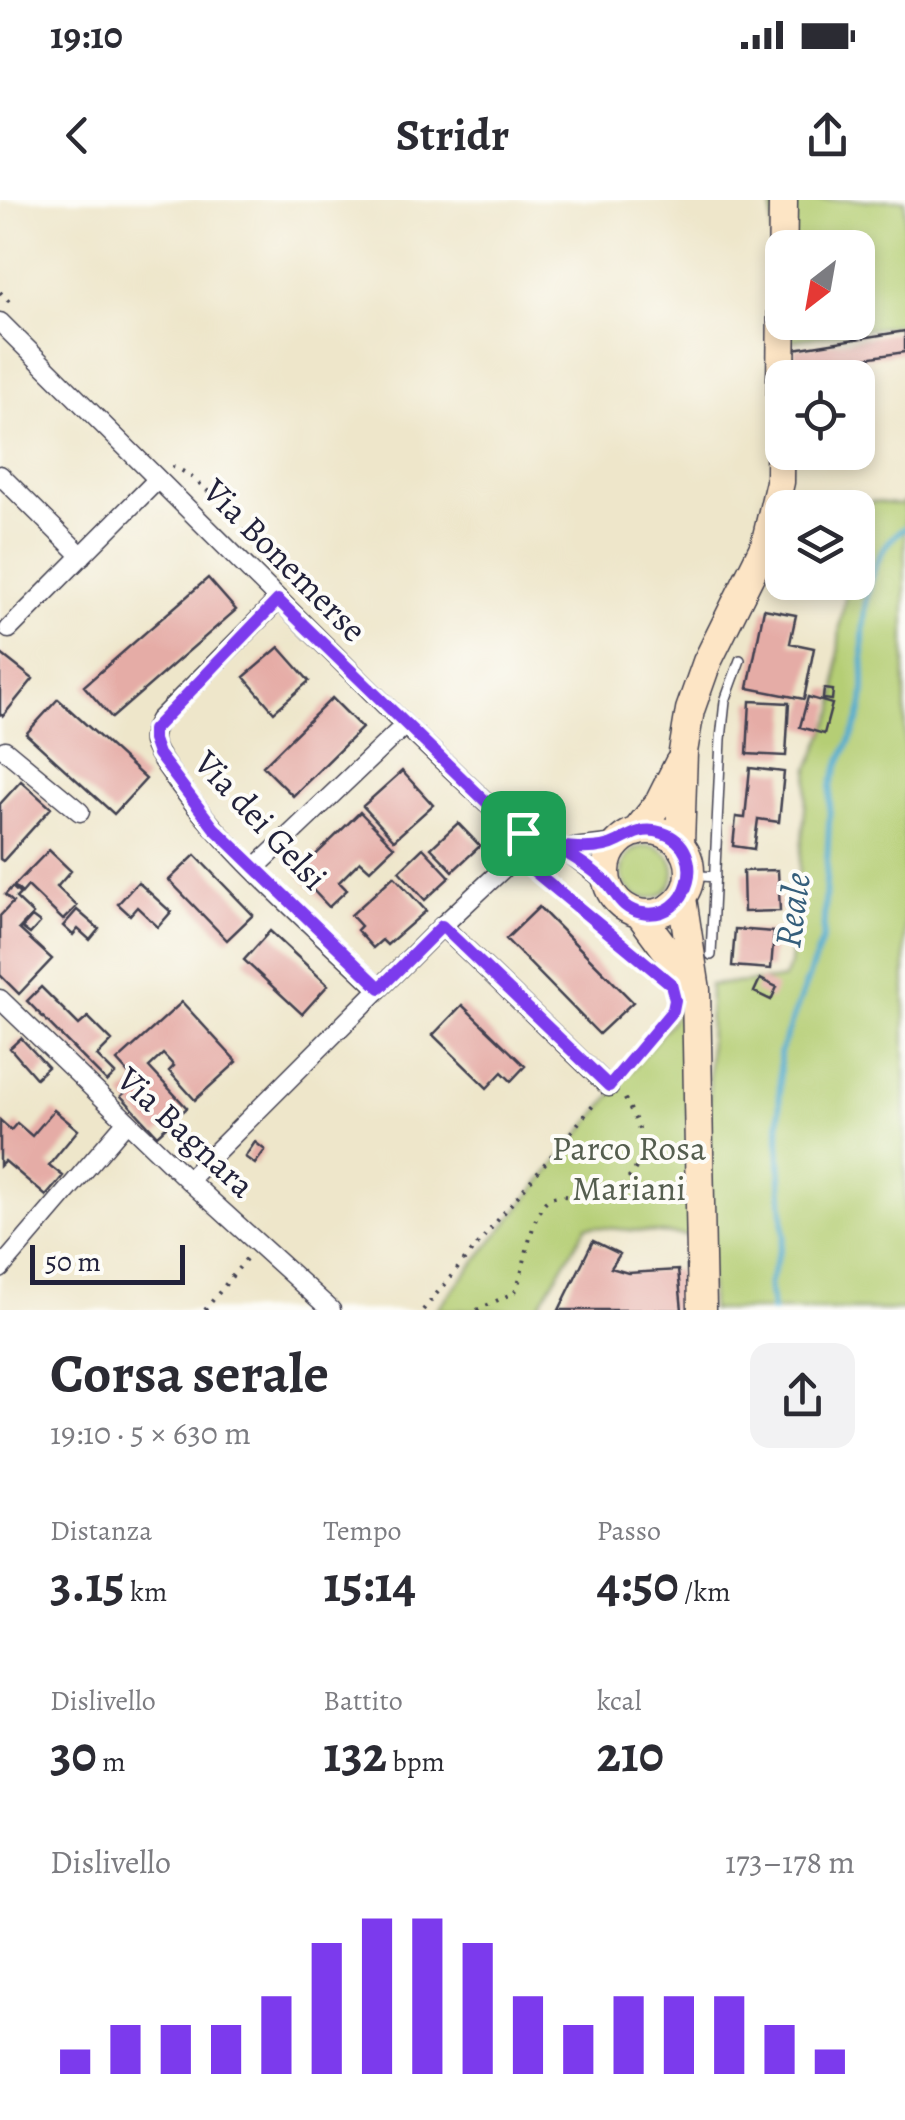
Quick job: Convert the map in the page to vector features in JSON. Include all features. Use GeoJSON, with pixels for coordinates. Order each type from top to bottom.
{"type":"FeatureCollection","features":[{"type":"Feature","properties":{"kind":"main road"},"geometry":{"type":"LineString","coordinates":[[680,844],[683,752],[690,710],[707,662],[765,544],[780,482],[783,200]]}},
{"type":"Feature","properties":{"kind":"main road"},"geometry":{"type":"LineString","coordinates":[[683,752],[659,803],[609,855],[606,869],[608,883],[619,902],[639,913],[663,912],[695,883]]}},
{"type":"Feature","properties":{"kind":"main road"},"geometry":{"type":"LineString","coordinates":[[626,837],[659,831],[680,844],[695,883],[686,995],[702,1310]]}},
{"type":"Feature","properties":{"kind":"main road"},"geometry":{"type":"LineString","coordinates":[[639,913],[686,995]]}},
{"type":"Feature","properties":{"kind":"street","name":"Via Bonemerse"},"geometry":{"type":"LineString","coordinates":[[0,322],[405,725],[508,823],[526,835]]}},
{"type":"Feature","properties":{"kind":"street"},"geometry":{"type":"LineString","coordinates":[[0,475],[82,556]]}},
{"type":"Feature","properties":{"kind":"street"},"geometry":{"type":"LineString","coordinates":[[9,629],[157,480]]}},
{"type":"Feature","properties":{"kind":"street","name":"Via dei Gelsi"},"geometry":{"type":"LineString","coordinates":[[278,600],[153,730],[153,740],[158,754],[190,799],[255,868],[380,988]]}},
{"type":"Feature","properties":{"kind":"street"},"geometry":{"type":"LineString","coordinates":[[255,868],[405,725]]}},
{"type":"Feature","properties":{"kind":"street"},"geometry":{"type":"LineString","coordinates":[[2,750],[80,812]]}},
{"type":"Feature","properties":{"kind":"street"},"geometry":{"type":"LineString","coordinates":[[188,1180],[516,856],[526,835],[564,849],[608,883]]}},
{"type":"Feature","properties":{"kind":"street"},"geometry":{"type":"LineString","coordinates":[[564,849],[626,837]]}},
{"type":"Feature","properties":{"kind":"street"},"geometry":{"type":"LineString","coordinates":[[442,926],[612,1083]]}},
{"type":"Feature","properties":{"kind":"street","name":"Via Bagnara"},"geometry":{"type":"LineString","coordinates":[[0,998],[126,1122],[331,1310]]}},
{"type":"Feature","properties":{"kind":"street"},"geometry":{"type":"LineString","coordinates":[[0,1269],[126,1122]]}},
{"type":"Feature","properties":{"kind":"lane"},"geometry":{"type":"LineString","coordinates":[[711,954],[695,883],[725,700],[740,660]]}},
{"type":"Feature","properties":{"kind":"path"},"geometry":{"type":"LineString","coordinates":[[0,292],[26,319]]}},
{"type":"Feature","properties":{"kind":"path"},"geometry":{"type":"LineString","coordinates":[[166,462],[186,472],[240,524],[250,546]]}},
{"type":"Feature","properties":{"kind":"path"},"geometry":{"type":"LineString","coordinates":[[508,797],[529,812],[526,835]]}},
{"type":"Feature","properties":{"kind":"path"},"geometry":{"type":"LineString","coordinates":[[516,856],[647,964]]}},
{"type":"Feature","properties":{"kind":"path"},"geometry":{"type":"LineString","coordinates":[[423,1310],[686,995]]}},
{"type":"Feature","properties":{"kind":"path"},"geometry":{"type":"LineString","coordinates":[[476,1310],[515,1292],[545,1202],[555,1196],[603,1200],[638,1168],[643,1147],[631,1109],[612,1083]]}},
{"type":"Feature","properties":{"kind":"path"},"geometry":{"type":"LineString","coordinates":[[205,1310],[258,1244]]}},
{"type":"Feature","properties":{"kind":"green space"},"geometry":{"type":"Polygon","coordinates":[[[772,200],[905,200],[905,324],[875,328],[875,230],[772,230],[772,200]]]}},
{"type":"Feature","properties":{"kind":"green space"},"geometry":{"type":"Polygon","coordinates":[[[905,501],[905,1310],[711,1310],[710,985],[784,979],[790,964],[809,768],[835,710],[845,600],[875,600],[875,502],[900,505],[905,501]]]}},
{"type":"Feature","properties":{"kind":"green space"},"geometry":{"type":"Polygon","coordinates":[[[648,846],[666,854],[674,872],[666,890],[648,898],[630,890],[622,872],[630,854],[648,846]]]}},
{"type":"Feature","properties":{"kind":"green space","name":"Parco Rosa Mariani"},"geometry":{"type":"Polygon","coordinates":[[[684,1006],[692,1236],[587,1226],[536,1310],[436,1310],[684,1006]]]}},
{"type":"Feature","properties":{"kind":"building"},"geometry":{"type":"Polygon","coordinates":[[[905,331],[905,352],[852,360],[796,360],[794,349],[875,340],[875,336],[905,331]]]}},
{"type":"Feature","properties":{"kind":"building"},"geometry":{"type":"Polygon","coordinates":[[[208,578],[236,610],[112,718],[84,686],[208,578]]]}},
{"type":"Feature","properties":{"kind":"building"},"geometry":{"type":"Polygon","coordinates":[[[764,609],[796,615],[790,643],[814,648],[804,699],[748,688],[764,609]]]}},
{"type":"Feature","properties":{"kind":"building"},"geometry":{"type":"Polygon","coordinates":[[[279,647],[309,681],[274,712],[244,677],[279,647]]]}},
{"type":"Feature","properties":{"kind":"building"},"geometry":{"type":"Polygon","coordinates":[[[0,653],[33,679],[3,716],[0,714],[0,653]]]}},
{"type":"Feature","properties":{"kind":"building"},"geometry":{"type":"Polygon","coordinates":[[[824,689],[833,690],[832,700],[823,699],[824,689]]]}},
{"type":"Feature","properties":{"kind":"building"},"geometry":{"type":"Polygon","coordinates":[[[808,697],[832,704],[824,734],[800,727],[808,697]]]}},
{"type":"Feature","properties":{"kind":"building"},"geometry":{"type":"Polygon","coordinates":[[[332,698],[362,728],[293,796],[263,766],[332,698]]]}},
{"type":"Feature","properties":{"kind":"building"},"geometry":{"type":"Polygon","coordinates":[[[58,699],[146,779],[114,814],[26,734],[58,699]]]}},
{"type":"Feature","properties":{"kind":"building"},"geometry":{"type":"Polygon","coordinates":[[[750,701],[789,703],[786,756],[747,754],[750,701]]]}},
{"type":"Feature","properties":{"kind":"building"},"geometry":{"type":"Polygon","coordinates":[[[750,768],[784,772],[779,822],[758,819],[754,849],[733,846],[736,817],[745,818],[750,768]]]}},
{"type":"Feature","properties":{"kind":"building"},"geometry":{"type":"Polygon","coordinates":[[[402,771],[433,805],[394,840],[363,806],[402,771]]]}},
{"type":"Feature","properties":{"kind":"building"},"geometry":{"type":"Polygon","coordinates":[[[21,781],[51,808],[3,861],[0,804],[21,781]]]}},
{"type":"Feature","properties":{"kind":"building"},"geometry":{"type":"Polygon","coordinates":[[[360,812],[394,847],[370,870],[360,861],[339,882],[347,890],[329,907],[297,873],[360,812]]]}},
{"type":"Feature","properties":{"kind":"building"},"geometry":{"type":"Polygon","coordinates":[[[458,823],[480,846],[453,871],[431,848],[458,823]]]}},
{"type":"Feature","properties":{"kind":"building"},"geometry":{"type":"Polygon","coordinates":[[[423,848],[450,877],[425,900],[399,871],[423,848]]]}},
{"type":"Feature","properties":{"kind":"building"},"geometry":{"type":"Polygon","coordinates":[[[49,850],[71,871],[57,887],[77,906],[63,920],[28,886],[22,893],[14,886],[49,850]]]}},
{"type":"Feature","properties":{"kind":"building"},"geometry":{"type":"Polygon","coordinates":[[[195,855],[253,915],[227,940],[169,880],[195,855]]]}},
{"type":"Feature","properties":{"kind":"building"},"geometry":{"type":"Polygon","coordinates":[[[778,870],[780,911],[744,912],[743,871],[778,870]]]}},
{"type":"Feature","properties":{"kind":"building"},"geometry":{"type":"Polygon","coordinates":[[[394,876],[426,911],[387,945],[382,940],[373,948],[357,930],[361,926],[351,915],[394,876]]]}},
{"type":"Feature","properties":{"kind":"building"},"geometry":{"type":"Polygon","coordinates":[[[138,882],[171,912],[158,927],[137,907],[130,915],[118,904],[138,882]]]}},
{"type":"Feature","properties":{"kind":"building"},"geometry":{"type":"Polygon","coordinates":[[[12,887],[20,894],[16,898],[33,914],[19,929],[52,959],[19,994],[0,975],[0,916],[13,902],[5,895],[12,887]]]}},
{"type":"Feature","properties":{"kind":"building"},"geometry":{"type":"Polygon","coordinates":[[[539,907],[633,1002],[599,1034],[506,939],[539,907]]]}},
{"type":"Feature","properties":{"kind":"building"},"geometry":{"type":"Polygon","coordinates":[[[77,910],[99,929],[90,940],[78,929],[73,935],[63,926],[77,910]]]}},
{"type":"Feature","properties":{"kind":"building"},"geometry":{"type":"Polygon","coordinates":[[[32,917],[40,923],[30,934],[22,928],[32,917]]]}},
{"type":"Feature","properties":{"kind":"building"},"geometry":{"type":"Polygon","coordinates":[[[735,929],[774,932],[771,969],[732,966],[735,929]]]}},
{"type":"Feature","properties":{"kind":"building"},"geometry":{"type":"Polygon","coordinates":[[[270,931],[328,985],[302,1014],[244,960],[270,931]]]}},
{"type":"Feature","properties":{"kind":"building"},"geometry":{"type":"Polygon","coordinates":[[[760,979],[777,987],[771,1000],[754,992],[760,979]]]}},
{"type":"Feature","properties":{"kind":"building"},"geometry":{"type":"Polygon","coordinates":[[[41,987],[79,1025],[88,1017],[112,1041],[97,1056],[115,1074],[107,1082],[27,1001],[41,987]]]}},
{"type":"Feature","properties":{"kind":"building"},"geometry":{"type":"Polygon","coordinates":[[[182,1002],[237,1062],[195,1100],[169,1071],[174,1066],[163,1054],[149,1067],[187,1108],[157,1135],[121,1096],[136,1082],[117,1061],[182,1002]]]}},
{"type":"Feature","properties":{"kind":"building"},"geometry":{"type":"Polygon","coordinates":[[[462,1005],[525,1066],[511,1081],[502,1072],[487,1088],[433,1035],[462,1005]]]}},
{"type":"Feature","properties":{"kind":"building"},"geometry":{"type":"Polygon","coordinates":[[[21,1038],[48,1067],[36,1078],[10,1048],[21,1038]]]}},
{"type":"Feature","properties":{"kind":"building"},"geometry":{"type":"Polygon","coordinates":[[[54,1110],[78,1130],[49,1165],[63,1176],[46,1196],[5,1161],[0,1166],[0,1120],[11,1130],[17,1123],[32,1136],[54,1110]]]}},
{"type":"Feature","properties":{"kind":"building"},"geometry":{"type":"Polygon","coordinates":[[[255,1142],[265,1150],[255,1164],[245,1157],[255,1142]]]}},
{"type":"Feature","properties":{"kind":"building"},"geometry":{"type":"Polygon","coordinates":[[[593,1241],[620,1254],[611,1268],[628,1273],[678,1270],[682,1310],[559,1310],[593,1241]]]}},
{"type":"Feature","properties":{"kind":"waterway","name":"Reale"},"geometry":{"type":"LineString","coordinates":[[772,1310],[769,1284],[784,1236],[780,1053],[823,938],[831,786],[862,707],[868,592],[884,548],[905,528]]}},
{"type":"Feature","properties":{"kind":"route"},"geometry":{"type":"LineString","coordinates":[[523,833],[508,823],[278,600],[153,730],[158,754],[214,828],[380,988],[442,926],[609,1086],[673,1010],[671,984],[516,856],[530,838],[564,849],[608,883],[612,894],[628,909],[651,914],[663,912],[682,898],[690,870],[687,856],[680,844],[659,831],[636,832],[617,843],[564,849],[523,833]]}}]}
